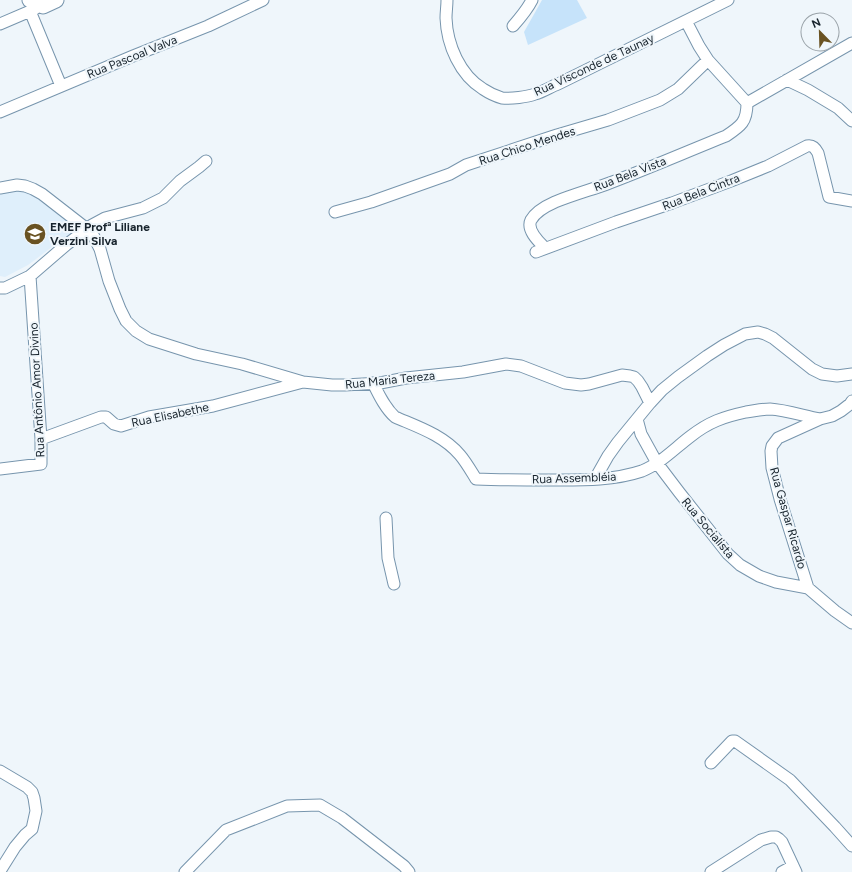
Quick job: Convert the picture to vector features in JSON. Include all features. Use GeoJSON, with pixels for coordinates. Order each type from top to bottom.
{"type":"FeatureCollection","features":[{"type":"Feature","properties":{"kind":"street","name":"Rua Pascoal Valva"},"geometry":{"type":"LineString","coordinates":[[0,112],[208,26],[263,0]]}},
{"type":"Feature","properties":{"kind":"street","name":"Rua Visconde de Taunay"},"geometry":{"type":"LineString","coordinates":[[447,0],[446,18],[448,35],[457,59],[466,75],[474,84],[490,94],[502,98],[534,95],[728,0]]}},
{"type":"Feature","properties":{"kind":"street"},"geometry":{"type":"LineString","coordinates":[[513,26],[523,15],[532,0]]}},
{"type":"Feature","properties":{"kind":"street"},"geometry":{"type":"LineString","coordinates":[[0,24],[40,4],[61,86]]}},
{"type":"Feature","properties":{"kind":"street"},"geometry":{"type":"LineString","coordinates":[[686,20],[708,60],[747,103],[852,44]]}},
{"type":"Feature","properties":{"kind":"street","name":"Rua Chico Mendes"},"geometry":{"type":"LineString","coordinates":[[334,212],[372,202],[450,174],[466,165],[608,120],[660,100],[678,89],[708,60]]}},
{"type":"Feature","properties":{"kind":"street"},"geometry":{"type":"LineString","coordinates":[[787,80],[808,90],[838,108],[852,120]]}},
{"type":"Feature","properties":{"kind":"street","name":"Rua Bela Vista"},"geometry":{"type":"LineString","coordinates":[[541,250],[530,226],[531,220],[539,210],[555,202],[726,136],[737,128],[744,120],[747,103]]}},
{"type":"Feature","properties":{"kind":"street","name":"Rua Bela Cintra"},"geometry":{"type":"LineString","coordinates":[[541,250],[731,181],[768,166],[807,146],[816,148],[829,197],[852,201]]}},
{"type":"Feature","properties":{"kind":"street"},"geometry":{"type":"LineString","coordinates":[[2,290],[30,276],[92,225],[105,218],[143,208],[163,198],[180,181],[206,161]]}},
{"type":"Feature","properties":{"kind":"street","name":"Rua Maria Tereza"},"geometry":{"type":"LineString","coordinates":[[0,188],[17,185],[33,189],[42,194],[93,235],[100,249],[109,281],[126,321],[136,331],[149,339],[196,354],[242,364],[303,382],[332,385],[380,383],[406,378],[463,372],[506,364],[521,366],[565,383],[581,385],[622,375],[630,376],[634,377],[638,381],[650,403]]}},
{"type":"Feature","properties":{"kind":"street","name":"Rua Antônio Amor Divino"},"geometry":{"type":"LineString","coordinates":[[0,469],[41,464],[41,440],[30,276]]}},
{"type":"Feature","properties":{"kind":"street"},"geometry":{"type":"LineString","coordinates":[[595,479],[608,456],[650,403],[678,377],[724,345],[745,334],[758,332],[766,334],[812,369],[822,374],[837,376],[852,374]]}},
{"type":"Feature","properties":{"kind":"street","name":"Rua Elisabethe"},"geometry":{"type":"LineString","coordinates":[[41,440],[100,417],[106,417],[114,424],[121,426],[149,417],[213,406],[303,382]]}},
{"type":"Feature","properties":{"kind":"street","name":"Rua Assembléia"},"geometry":{"type":"LineString","coordinates":[[373,383],[391,414],[431,432],[445,442],[459,454],[476,479],[595,479],[625,476],[657,463],[707,425],[730,415],[770,409],[820,419]]}},
{"type":"Feature","properties":{"kind":"street","name":"Rua Gaspar Ricardo"},"geometry":{"type":"LineString","coordinates":[[808,588],[780,499],[772,468],[772,446],[778,438],[820,419],[832,416],[841,411],[852,401]]}},
{"type":"Feature","properties":{"kind":"street","name":"Rua Socialista"},"geometry":{"type":"LineString","coordinates":[[637,419],[641,434],[657,463],[723,547],[740,564],[759,576],[776,582],[808,588],[852,623]]}},
{"type":"Feature","properties":{"kind":"street"},"geometry":{"type":"LineString","coordinates":[[386,518],[388,558],[394,584]]}},
{"type":"Feature","properties":{"kind":"street"},"geometry":{"type":"LineString","coordinates":[[711,763],[732,741],[735,741],[790,780],[836,827],[852,846]]}},
{"type":"Feature","properties":{"kind":"street"},"geometry":{"type":"LineString","coordinates":[[0,771],[27,787],[32,792],[36,811],[32,829],[15,846],[0,872]]}},
{"type":"Feature","properties":{"kind":"street"},"geometry":{"type":"LineString","coordinates":[[186,872],[226,830],[287,806],[320,805],[342,818],[404,866],[409,872]]}},
{"type":"Feature","properties":{"kind":"street"},"geometry":{"type":"LineString","coordinates":[[711,872],[761,840],[771,837],[776,837],[782,842],[794,869],[782,872]]}},
{"type":"Feature","properties":{"kind":"shaded area"},"geometry":{"type":"Polygon","coordinates":[[[542,0],[577,0],[587,18],[528,45],[524,32],[542,0]]]}},
{"type":"Feature","properties":{"kind":"shaded area","name":"EMEF Profª Liliane Verzini Silva"},"geometry":{"type":"Polygon","coordinates":[[[19,187],[37,197],[72,221],[73,231],[28,265],[5,277],[0,276],[0,190],[19,187]]]}},
{"type":"Feature","properties":{"kind":"place","name":"EMEF Profª Liliane Verzini Silva"},"geometry":{"type":"Point","coordinates":[35,234]}}]}
